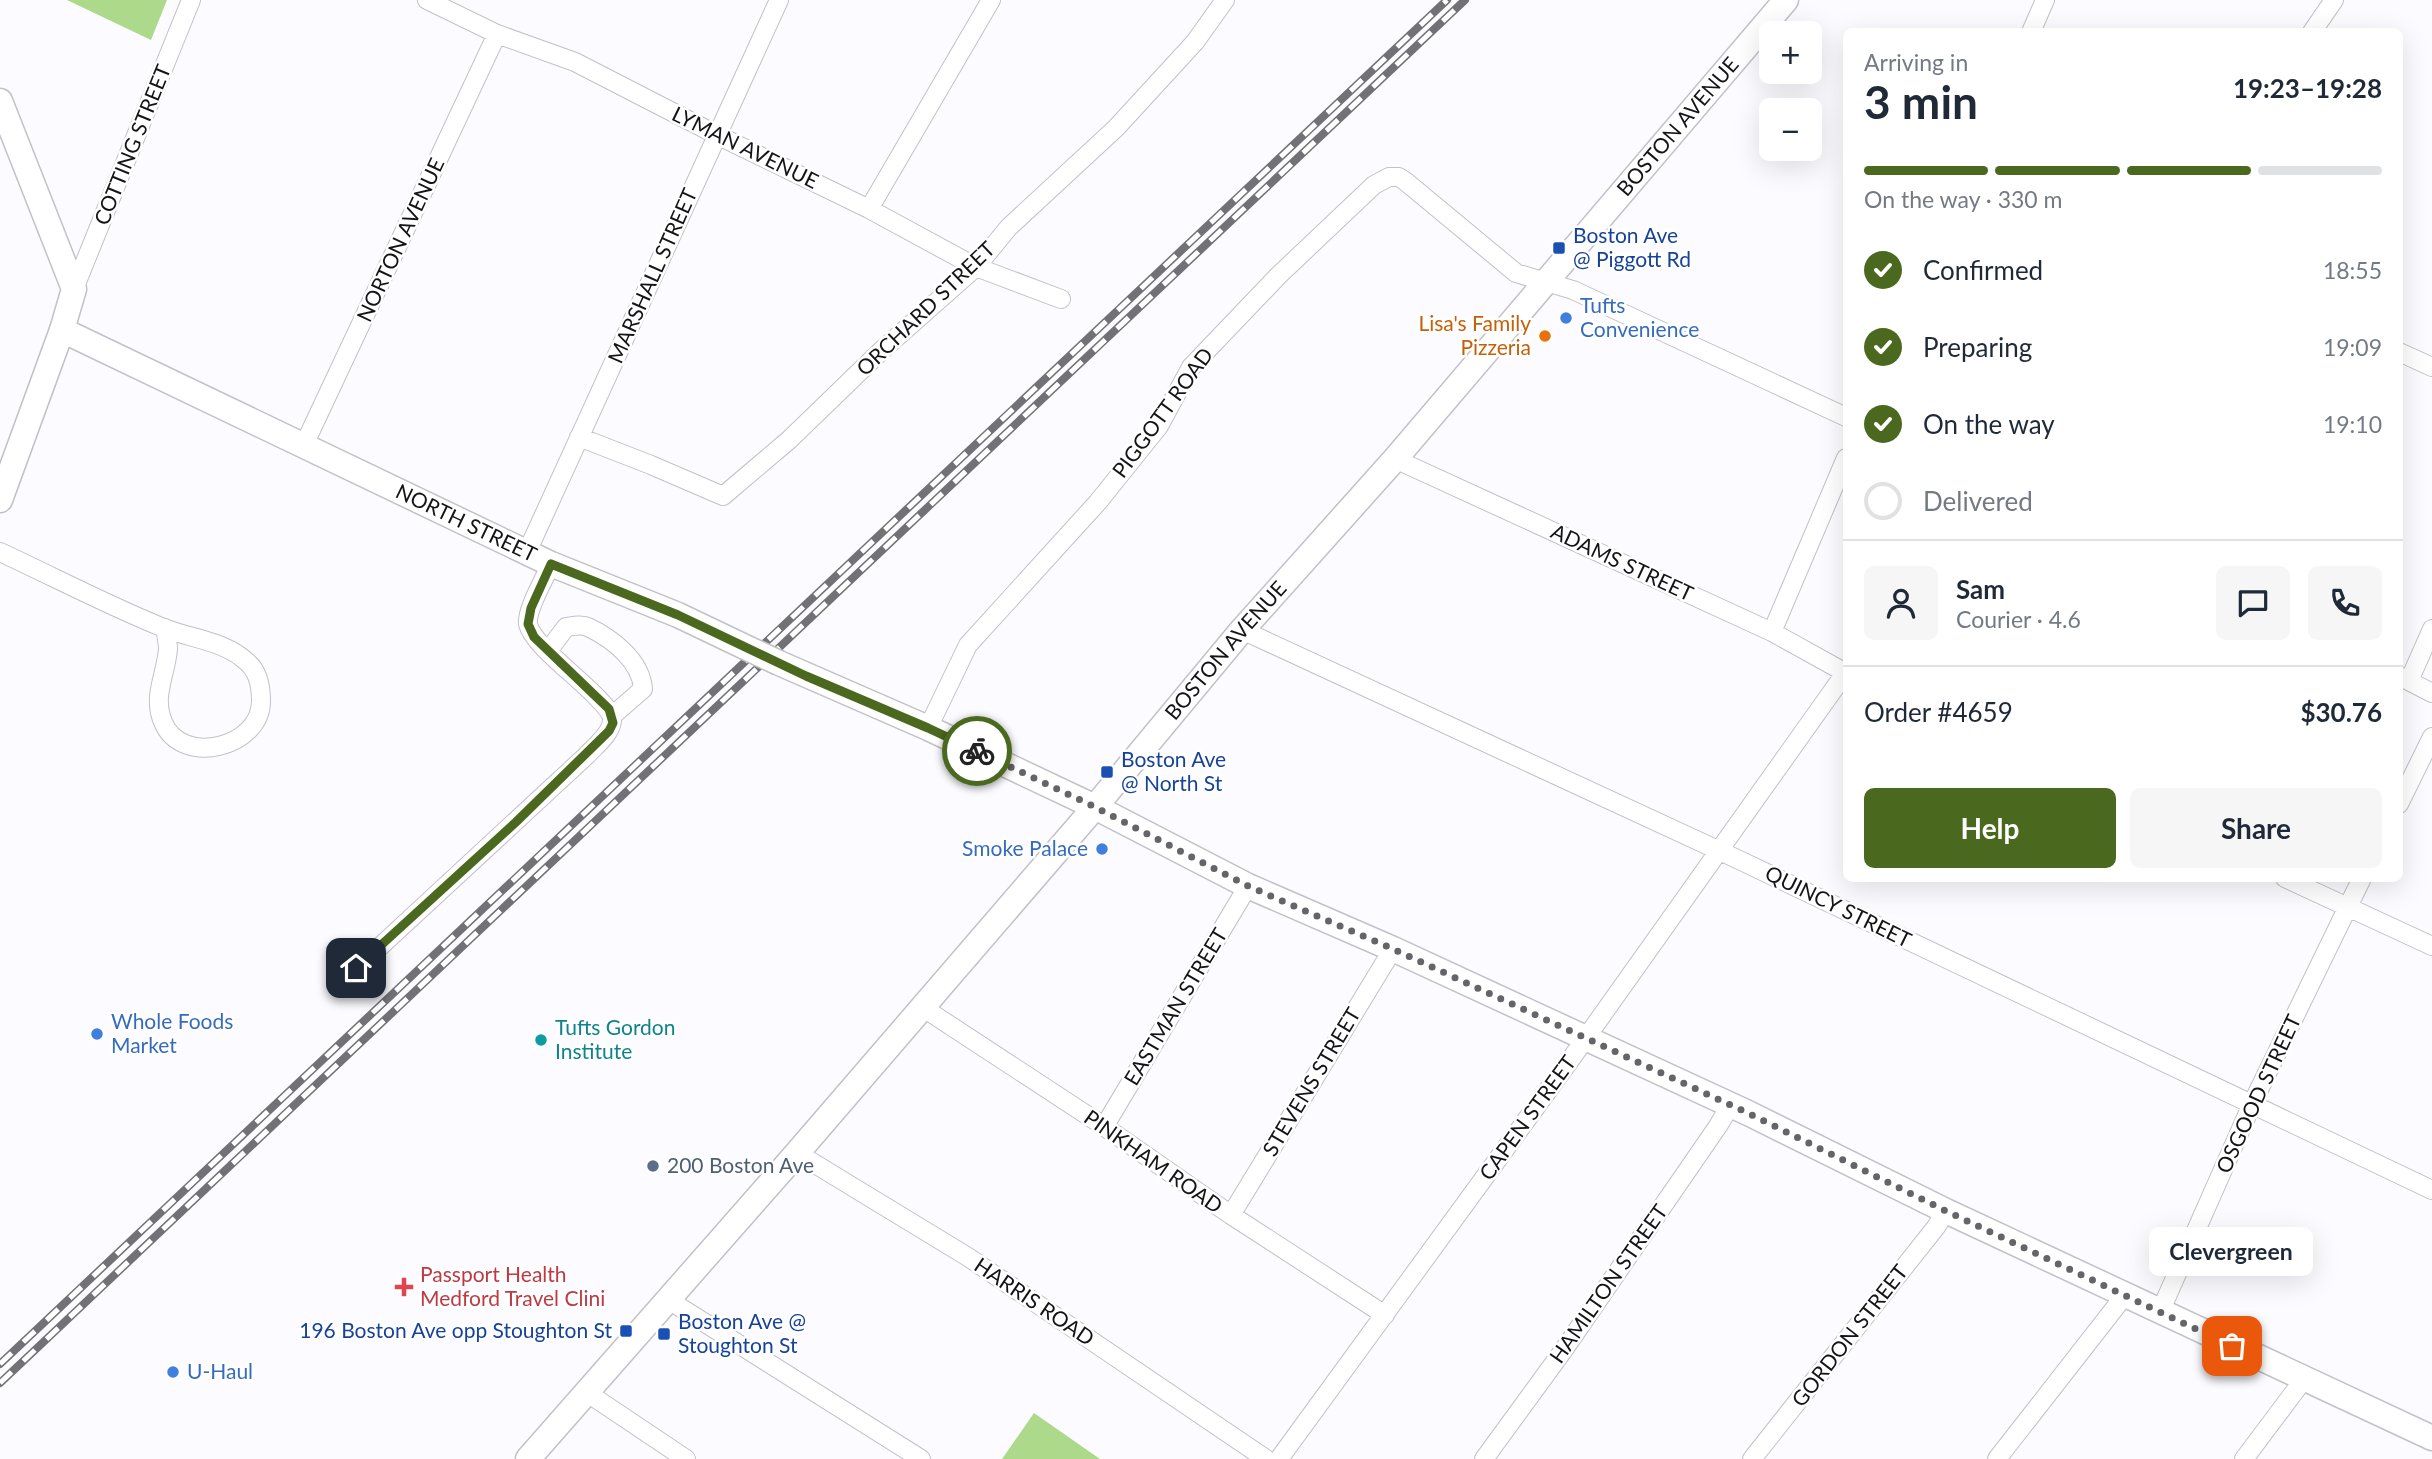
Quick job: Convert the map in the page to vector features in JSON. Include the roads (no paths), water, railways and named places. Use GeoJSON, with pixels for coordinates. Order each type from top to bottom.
{"type":"FeatureCollection","features":[{"type":"Feature","properties":{"kind":"street","name":"COTTING STREET"},"geometry":{"type":"LineString","coordinates":[[74,289],[191,0]]}},
{"type":"Feature","properties":{"kind":"street","name":"LYMAN AVENUE"},"geometry":{"type":"LineString","coordinates":[[427,0],[497,34],[575,62],[869,209],[976,267],[1061,299]]}},
{"type":"Feature","properties":{"kind":"street","name":"MARSHALL STREET"},"geometry":{"type":"LineString","coordinates":[[527,552],[779,0]]}},
{"type":"Feature","properties":{"kind":"street"},"geometry":{"type":"LineString","coordinates":[[869,209],[991,0]]}},
{"type":"Feature","properties":{"kind":"street","name":"ORCHARD STREET"},"geometry":{"type":"LineString","coordinates":[[579,437],[723,496],[789,440],[881,351],[976,267],[1009,227],[1116,128],[1195,42],[1225,0]]}},
{"type":"Feature","properties":{"kind":"street","name":"BOSTON AVENUE"},"geometry":{"type":"LineString","coordinates":[[528,1459],[797,1153],[1095,807],[1241,630],[1395,459],[1786,0]]}},
{"type":"Feature","properties":{"kind":"street"},"geometry":{"type":"LineString","coordinates":[[2033,28],[2045,0]]}},
{"type":"Feature","properties":{"kind":"street"},"geometry":{"type":"LineString","coordinates":[[2315,28],[2334,0]]}},
{"type":"Feature","properties":{"kind":"street","name":"NORTON AVENUE"},"geometry":{"type":"LineString","coordinates":[[304,445],[497,34]]}},
{"type":"Feature","properties":{"kind":"street"},"geometry":{"type":"LineString","coordinates":[[0,101],[74,289],[62,330],[0,500]]}},
{"type":"Feature","properties":{"kind":"street","name":"PIGGOTT ROAD"},"geometry":{"type":"LineString","coordinates":[[928,728],[968,645],[1098,502],[1159,426],[1191,367],[1288,266],[1374,185],[1389,177],[1399,177],[1517,273],[1546,282]]}},
{"type":"Feature","properties":{"kind":"street"},"geometry":{"type":"LineString","coordinates":[[1546,282],[1573,289],[1843,416]]}},
{"type":"Feature","properties":{"kind":"street","name":"NORTH STREET"},"geometry":{"type":"LineString","coordinates":[[62,330],[551,564],[678,615],[779,663],[928,728],[1095,807],[1248,886],[1393,949],[1730,1106],[1946,1211],[2432,1438]]}},
{"type":"Feature","properties":{"kind":"street"},"geometry":{"type":"LineString","coordinates":[[2403,354],[2432,367]]}},
{"type":"Feature","properties":{"kind":"street","name":"ADAMS STREET"},"geometry":{"type":"LineString","coordinates":[[1395,459],[1772,632],[1843,671]]}},
{"type":"Feature","properties":{"kind":"street"},"geometry":{"type":"LineString","coordinates":[[1772,632],[1843,465]]}},
{"type":"Feature","properties":{"kind":"street"},"geometry":{"type":"LineString","coordinates":[[0,552],[165,628],[231,649],[250,663],[259,681],[261,706],[256,719],[236,741],[210,748],[192,746],[169,733],[158,704],[159,682],[168,646],[165,628]]}},
{"type":"Feature","properties":{"kind":"street"},"geometry":{"type":"LineString","coordinates":[[344,980],[586,756],[613,723],[612,716],[594,693],[534,637],[528,624],[531,608],[551,564]]}},
{"type":"Feature","properties":{"kind":"street"},"geometry":{"type":"LineString","coordinates":[[548,651],[566,627],[586,626],[628,654],[642,675],[643,689],[612,716]]}},
{"type":"Feature","properties":{"kind":"street"},"geometry":{"type":"LineString","coordinates":[[2432,629],[2404,679],[2432,693]]}},
{"type":"Feature","properties":{"kind":"street","name":"QUINCY STREET"},"geometry":{"type":"LineString","coordinates":[[1241,630],[1720,850],[2432,1190]]}},
{"type":"Feature","properties":{"kind":"street","name":"CAPEN STREET"},"geometry":{"type":"LineString","coordinates":[[1279,1459],[1843,677]]}},
{"type":"Feature","properties":{"kind":"street"},"geometry":{"type":"LineString","coordinates":[[2403,796],[2432,737]]}},
{"type":"Feature","properties":{"kind":"street"},"geometry":{"type":"LineString","coordinates":[[2293,882],[2432,946]]}},
{"type":"Feature","properties":{"kind":"street","name":"OSGOOD STREET"},"geometry":{"type":"LineString","coordinates":[[2160,1312],[2252,1104],[2360,882]]}},
{"type":"Feature","properties":{"kind":"street","name":"EASTMAN STREET"},"geometry":{"type":"LineString","coordinates":[[1104,1127],[1248,886]]}},
{"type":"Feature","properties":{"kind":"street","name":"STEVENS STREET"},"geometry":{"type":"LineString","coordinates":[[1231,1215],[1393,949]]}},
{"type":"Feature","properties":{"kind":"street","name":"PINKHAM ROAD"},"geometry":{"type":"LineString","coordinates":[[922,1007],[1385,1315]]}},
{"type":"Feature","properties":{"kind":"street","name":"HAMILTON STREET"},"geometry":{"type":"LineString","coordinates":[[1484,1459],[1565,1348],[1730,1106]]}},
{"type":"Feature","properties":{"kind":"street","name":"HARRIS ROAD"},"geometry":{"type":"LineString","coordinates":[[797,1153],[968,1257],[1266,1459]]}},
{"type":"Feature","properties":{"kind":"street","name":"GORDON STREET"},"geometry":{"type":"LineString","coordinates":[[1752,1459],[1946,1211]]}},
{"type":"Feature","properties":{"kind":"street"},"geometry":{"type":"LineString","coordinates":[[1997,1459],[2125,1295]]}},
{"type":"Feature","properties":{"kind":"street"},"geometry":{"type":"LineString","coordinates":[[667,1299],[921,1459]]}},
{"type":"Feature","properties":{"kind":"street"},"geometry":{"type":"LineString","coordinates":[[2244,1459],[2304,1380]]}},
{"type":"Feature","properties":{"kind":"street"},"geometry":{"type":"LineString","coordinates":[[586,1392],[685,1459]]}},
{"type":"Feature","properties":{"kind":"railway"},"geometry":{"type":"LineString","coordinates":[[0,1364],[1447,0]]}},
{"type":"Feature","properties":{"kind":"railway"},"geometry":{"type":"LineString","coordinates":[[0,1383],[1465,0]]}},
{"type":"Feature","properties":{"kind":"place","name":"Boston Ave @ Piggott Rd"},"geometry":{"type":"Point","coordinates":[1559,248]}},
{"type":"Feature","properties":{"kind":"place","name":"Tufts Convenience"},"geometry":{"type":"Point","coordinates":[1566,318]}},
{"type":"Feature","properties":{"kind":"place","name":"Lisa's Family Pizzeria"},"geometry":{"type":"Point","coordinates":[1545,336]}},
{"type":"Feature","properties":{"kind":"place","name":"Boston Ave @ North St"},"geometry":{"type":"Point","coordinates":[1107,772]}},
{"type":"Feature","properties":{"kind":"place","name":"Smoke Palace"},"geometry":{"type":"Point","coordinates":[1102,849]}},
{"type":"Feature","properties":{"kind":"place","name":"Whole Foods Market"},"geometry":{"type":"Point","coordinates":[97,1034]}},
{"type":"Feature","properties":{"kind":"place","name":"Tufts Gordon Institute"},"geometry":{"type":"Point","coordinates":[541,1040]}},
{"type":"Feature","properties":{"kind":"place","name":"200 Boston Ave"},"geometry":{"type":"Point","coordinates":[653,1166]}},
{"type":"Feature","properties":{"kind":"place","name":"Passport Health Medford Travel Clini"},"geometry":{"type":"Point","coordinates":[404,1287]}},
{"type":"Feature","properties":{"kind":"place","name":"196 Boston Ave opp Stoughton St"},"geometry":{"type":"Point","coordinates":[626,1331]}},
{"type":"Feature","properties":{"kind":"place","name":"Boston Ave @ Stoughton St"},"geometry":{"type":"Point","coordinates":[664,1334]}},
{"type":"Feature","properties":{"kind":"place","name":"Clevergreen"},"geometry":{"type":"Point","coordinates":[2232,1346]}},
{"type":"Feature","properties":{"kind":"place","name":"U-Haul"},"geometry":{"type":"Point","coordinates":[173,1372]}}]}
